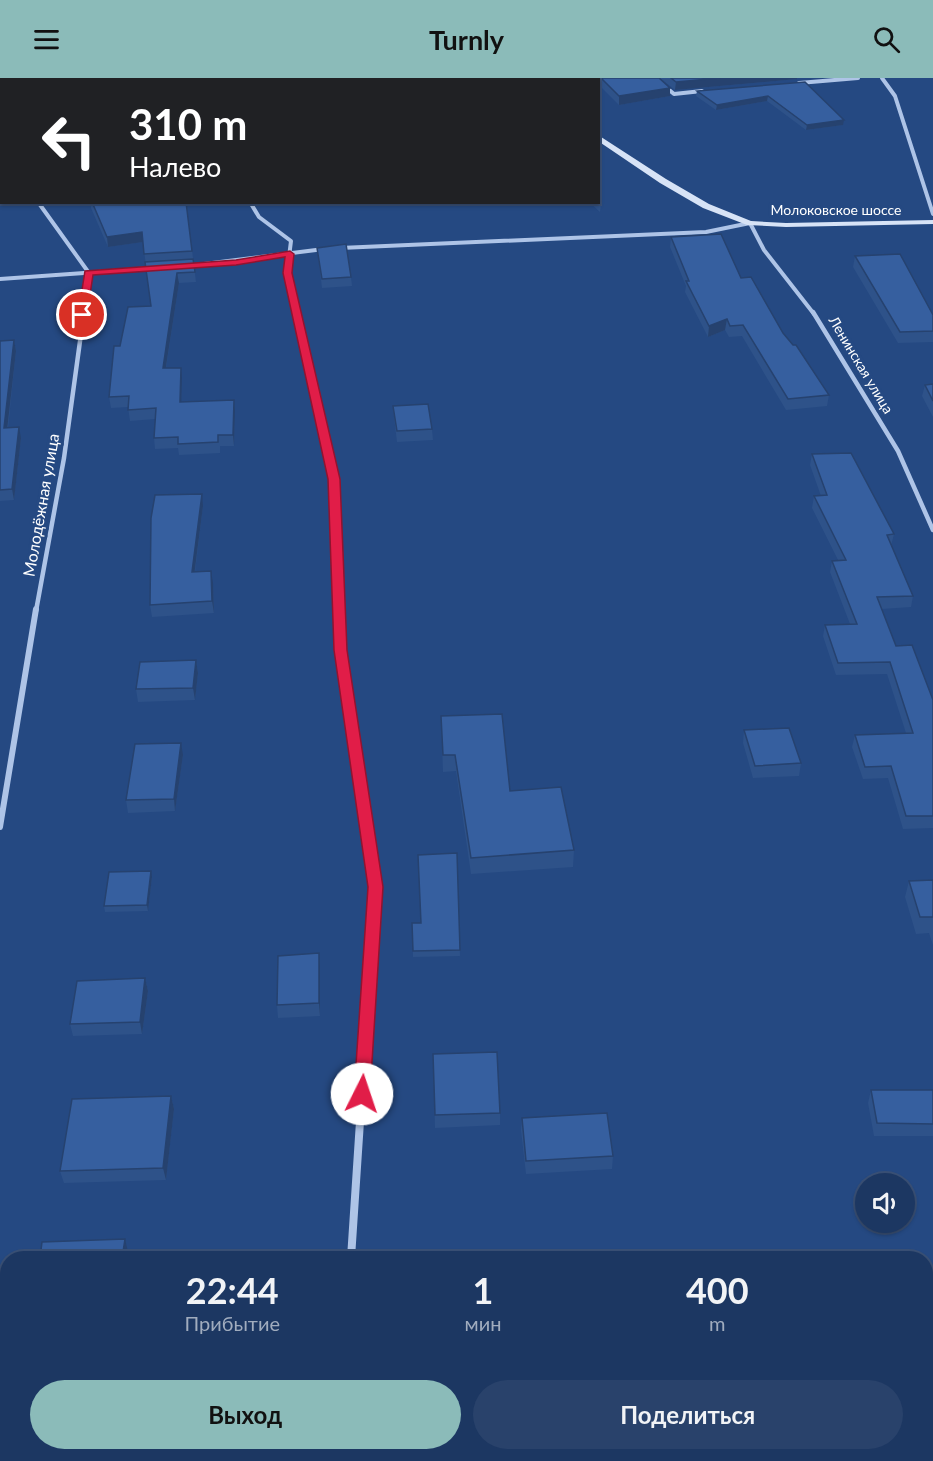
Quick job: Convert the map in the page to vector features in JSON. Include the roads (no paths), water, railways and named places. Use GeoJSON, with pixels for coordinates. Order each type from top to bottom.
{"type":"FeatureCollection","features":[{"type":"Feature","properties":{"kind":"main road","name":"Молоковское шоссе"},"geometry":{"type":"LineString","coordinates":[[600,138],[663,181],[706,206],[750,223],[786,225],[933,222]]}},
{"type":"Feature","properties":{"kind":"street"},"geometry":{"type":"LineString","coordinates":[[655,78],[675,94],[709,91]]}},
{"type":"Feature","properties":{"kind":"street"},"geometry":{"type":"LineString","coordinates":[[789,84],[858,78]]}},
{"type":"Feature","properties":{"kind":"street"},"geometry":{"type":"LineString","coordinates":[[882,78],[895,96],[933,214]]}},
{"type":"Feature","properties":{"kind":"street"},"geometry":{"type":"LineString","coordinates":[[39,204],[89,273]]}},
{"type":"Feature","properties":{"kind":"street"},"geometry":{"type":"LineString","coordinates":[[251,204],[258,217],[291,241],[287,273],[334,479],[340,650],[376,887],[351,1251]]}},
{"type":"Feature","properties":{"kind":"street"},"geometry":{"type":"LineString","coordinates":[[179,266],[236,262],[366,246],[706,232],[750,223]]}},
{"type":"Feature","properties":{"kind":"street","name":"Ленинская улица"},"geometry":{"type":"LineString","coordinates":[[750,223],[764,250],[817,317],[898,451],[933,530]]}},
{"type":"Feature","properties":{"kind":"street"},"geometry":{"type":"LineString","coordinates":[[0,279],[156,268]]}},
{"type":"Feature","properties":{"kind":"street","name":"Молодёжная улица"},"geometry":{"type":"LineString","coordinates":[[0,827],[21,690],[64,459],[89,273]]}}]}
